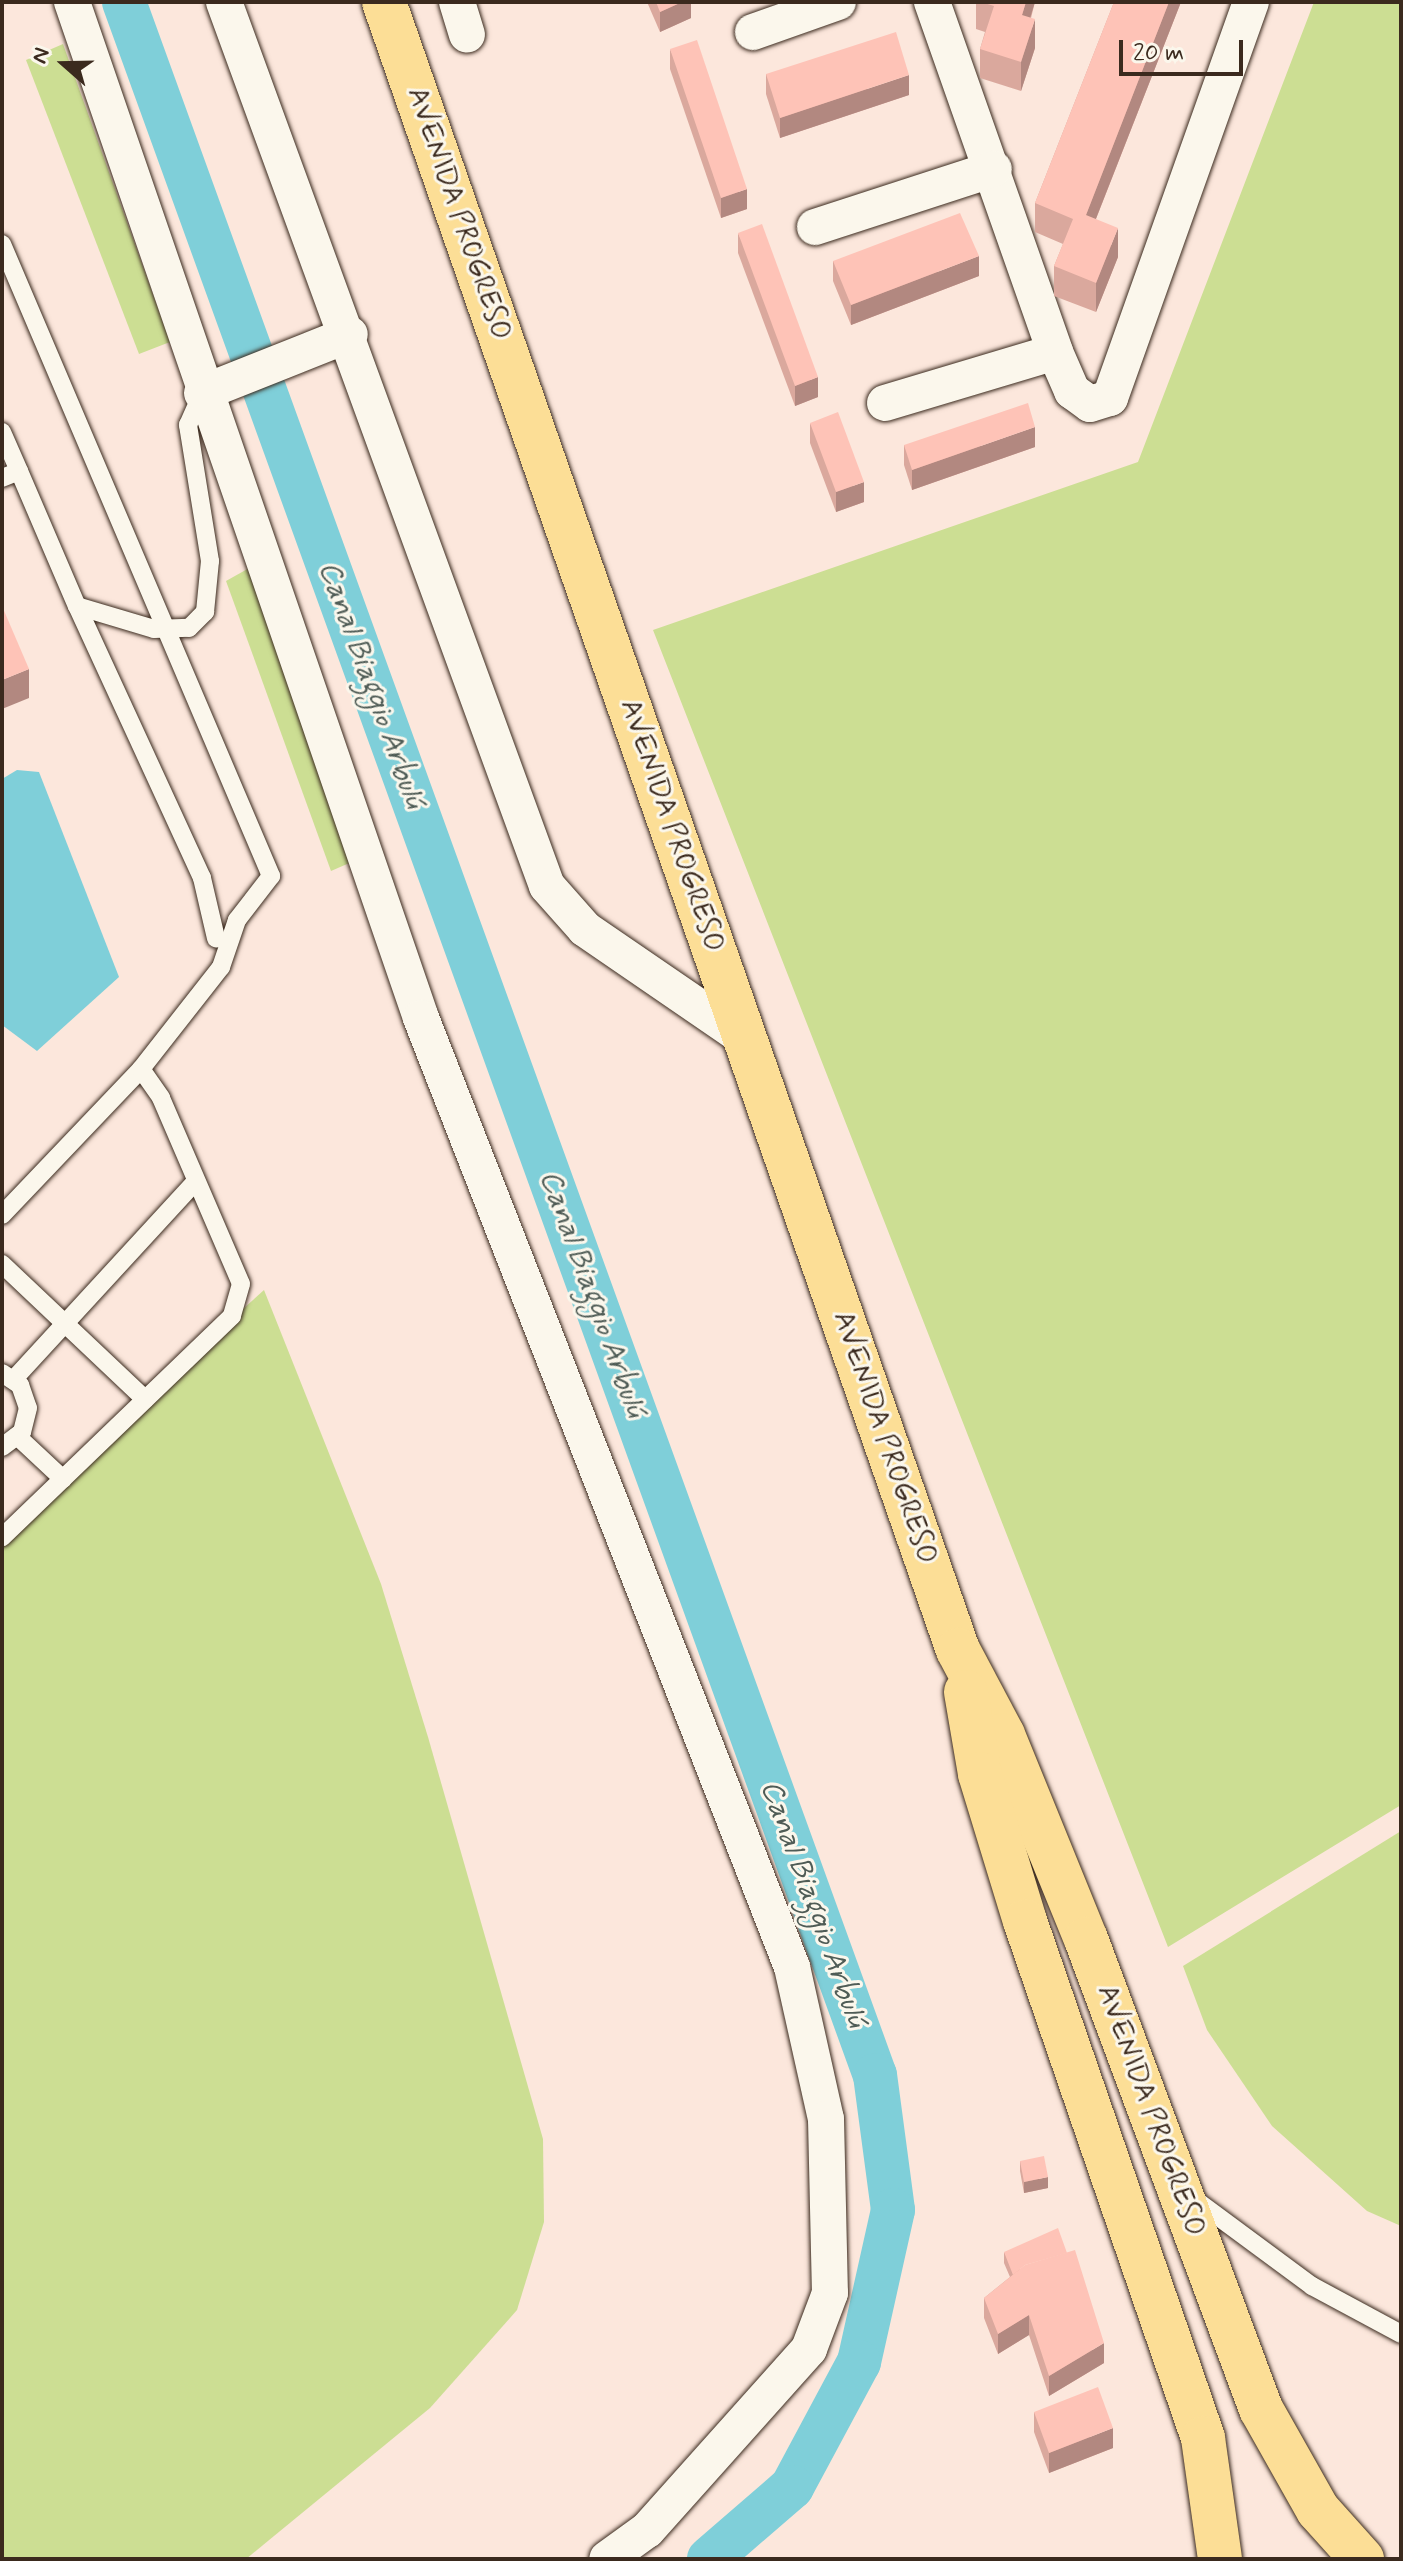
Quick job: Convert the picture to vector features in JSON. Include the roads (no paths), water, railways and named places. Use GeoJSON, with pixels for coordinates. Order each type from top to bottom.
{"type":"FeatureCollection","features":[{"type":"Feature","properties":{"kind":"main road","name":"AVENIDA PROGRESO"},"geometry":{"type":"LineString","coordinates":[[394,5],[744,1038],[958,1650],[1003,1735],[1278,2445],[1318,2510],[1362,2559]]}},
{"type":"Feature","properties":{"kind":"main road","name":"AVENIDA PROGRESO"},"geometry":{"type":"LineString","coordinates":[[958,1650],[980,1774],[1021,1906],[1203,2438],[1220,2559]]}},
{"type":"Feature","properties":{"kind":"street"},"geometry":{"type":"LineString","coordinates":[[72,2],[202,393],[421,1018],[792,1967],[826,2119],[830,2293],[809,2349],[647,2530],[607,2559]]}},
{"type":"Feature","properties":{"kind":"street"},"geometry":{"type":"LineString","coordinates":[[224,2],[350,334],[547,886],[585,929],[744,1038]]}},
{"type":"Feature","properties":{"kind":"street"},"geometry":{"type":"LineString","coordinates":[[753,32],[838,2]]}},
{"type":"Feature","properties":{"kind":"street"},"geometry":{"type":"LineString","coordinates":[[944,13],[1055,352],[1072,391],[1090,404],[1110,398],[1251,2]]}},
{"type":"Feature","properties":{"kind":"street"},"geometry":{"type":"LineString","coordinates":[[815,227],[994,169]]}},
{"type":"Feature","properties":{"kind":"street"},"geometry":{"type":"LineString","coordinates":[[202,393],[350,334]]}},
{"type":"Feature","properties":{"kind":"street"},"geometry":{"type":"LineString","coordinates":[[885,403],[1055,352]]}},
{"type":"Feature","properties":{"kind":"lane"},"geometry":{"type":"LineString","coordinates":[[2,244],[169,628],[271,876],[237,920],[221,967],[141,1069],[2,1215]]}},
{"type":"Feature","properties":{"kind":"lane"},"geometry":{"type":"LineString","coordinates":[[77,606],[169,628],[189,628],[205,612],[210,561],[188,425],[202,393]]}},
{"type":"Feature","properties":{"kind":"lane"},"geometry":{"type":"LineString","coordinates":[[2,432],[10,474],[77,606],[202,878],[216,938]]}},
{"type":"Feature","properties":{"kind":"lane"},"geometry":{"type":"LineString","coordinates":[[2,1537],[238,1305],[241,1284],[196,1181],[141,1069]]}},
{"type":"Feature","properties":{"kind":"lane"},"geometry":{"type":"LineString","coordinates":[[63,1479],[10,1442],[28,1408],[7,1377],[64,1322],[196,1181]]}},
{"type":"Feature","properties":{"kind":"lane"},"geometry":{"type":"LineString","coordinates":[[2,1264],[145,1399]]}},
{"type":"Feature","properties":{"kind":"lane"},"geometry":{"type":"LineString","coordinates":[[1178,2184],[1286,2268],[1401,2334]]}},
{"type":"Feature","properties":{"kind":"water"},"geometry":{"type":"Polygon","coordinates":[[[17,770],[39,772],[119,977],[37,1051],[2,1025],[2,779],[17,770]]]}},
{"type":"Feature","properties":{"kind":"waterway","name":"Canal Biaggio Arbulú"},"geometry":{"type":"LineString","coordinates":[[124,2],[875,2075],[893,2210],[859,2362],[792,2487],[709,2559]]}}]}
